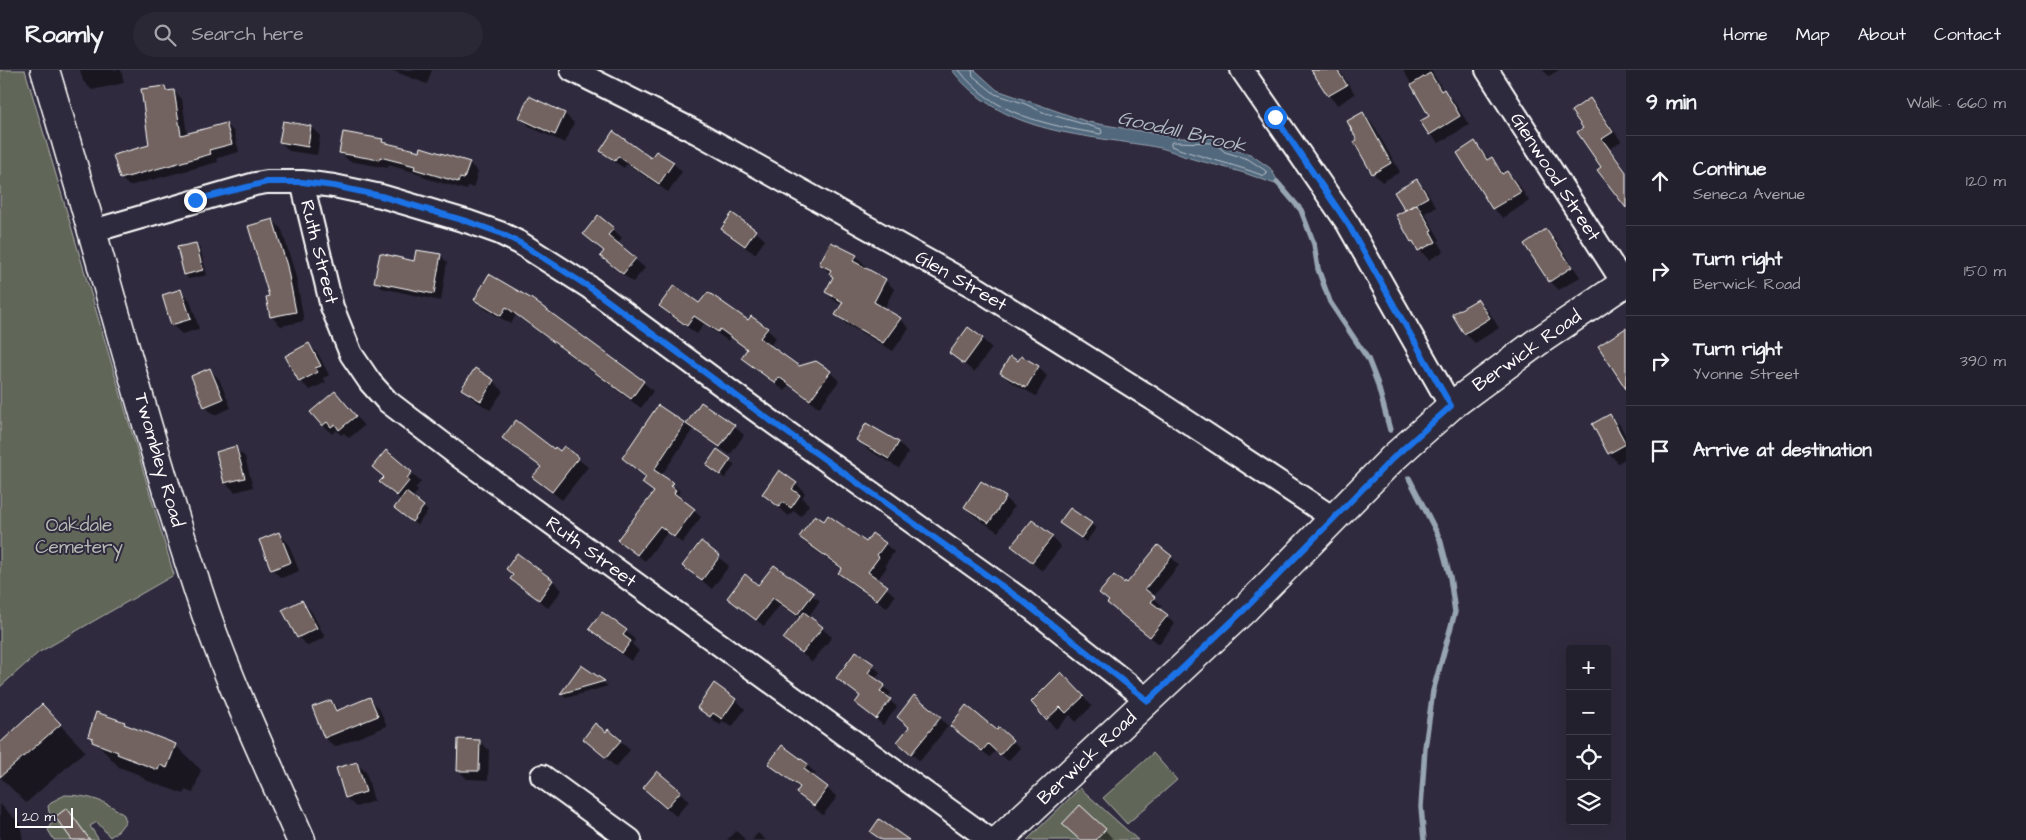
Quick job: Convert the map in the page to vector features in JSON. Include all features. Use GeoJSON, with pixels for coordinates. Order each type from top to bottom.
{"type":"FeatureCollection","features":[{"type":"Feature","properties":{"kind":"street","name":"Twombley Road"},"geometry":{"type":"LineString","coordinates":[[45,70],[158,459],[206,614],[240,701],[300,840]]}},
{"type":"Feature","properties":{"kind":"street","name":"Glen Street"},"geometry":{"type":"LineString","coordinates":[[572,70],[696,132],[978,289],[1153,399],[1334,518]]}},
{"type":"Feature","properties":{"kind":"street"},"geometry":{"type":"LineString","coordinates":[[1242,70],[1348,224],[1451,406]]}},
{"type":"Feature","properties":{"kind":"street","name":"Glenwood Street"},"geometry":{"type":"LineString","coordinates":[[1487,70],[1625,283]]}},
{"type":"Feature","properties":{"kind":"street"},"geometry":{"type":"LineString","coordinates":[[93,231],[254,184],[274,181],[334,186],[381,196],[500,233],[552,262],[589,287],[757,411],[1020,599],[1148,701]]}},
{"type":"Feature","properties":{"kind":"street","name":"Ruth Street"},"geometry":{"type":"LineString","coordinates":[[302,182],[335,316],[345,342],[358,366],[387,401],[445,446],[990,840]]}},
{"type":"Feature","properties":{"kind":"street","name":"Berwick Road"},"geometry":{"type":"LineString","coordinates":[[999,840],[1246,608],[1392,459],[1451,406],[1536,343],[1625,283]]}},
{"type":"Feature","properties":{"kind":"street"},"geometry":{"type":"LineString","coordinates":[[542,776],[630,840]]}},
{"type":"Feature","properties":{"kind":"green space","name":"Oakdale Cemetery"},"geometry":{"type":"Polygon","coordinates":[[[0,70],[25,70],[174,575],[38,653],[0,687],[0,70]]]}},
{"type":"Feature","properties":{"kind":"green space"},"geometry":{"type":"Polygon","coordinates":[[[1153,753],[1177,780],[1127,824],[1103,798],[1153,753]]]}},
{"type":"Feature","properties":{"kind":"green space"},"geometry":{"type":"Polygon","coordinates":[[[1080,788],[1138,840],[1027,840],[1080,788]]]}},
{"type":"Feature","properties":{"kind":"green space"},"geometry":{"type":"Polygon","coordinates":[[[65,795],[81,796],[104,803],[124,815],[126,821],[110,837],[97,822],[90,826],[99,840],[54,840],[48,830],[53,819],[48,806],[65,795]]]}},
{"type":"Feature","properties":{"kind":"water"},"geometry":{"type":"Polygon","coordinates":[[[952,70],[975,70],[997,90],[1088,122],[1180,138],[1216,138],[1227,148],[1250,154],[1270,168],[1281,186],[1246,173],[1186,157],[1161,148],[1075,135],[1021,120],[996,108],[973,92],[952,70]]]}},
{"type":"Feature","properties":{"kind":"building"},"geometry":{"type":"Polygon","coordinates":[[[1311,70],[1337,70],[1347,85],[1328,96],[1311,70]]]}},
{"type":"Feature","properties":{"kind":"building"},"geometry":{"type":"Polygon","coordinates":[[[1430,73],[1441,91],[1444,89],[1460,116],[1429,135],[1420,121],[1429,116],[1411,85],[1430,73]]]}},
{"type":"Feature","properties":{"kind":"building"},"geometry":{"type":"Polygon","coordinates":[[[165,86],[166,91],[174,90],[181,135],[226,123],[232,144],[209,150],[211,154],[120,179],[113,155],[149,145],[141,89],[165,86]]]}},
{"type":"Feature","properties":{"kind":"building"},"geometry":{"type":"Polygon","coordinates":[[[529,96],[565,113],[555,135],[519,118],[529,96]]]}},
{"type":"Feature","properties":{"kind":"building"},"geometry":{"type":"Polygon","coordinates":[[[1590,98],[1613,132],[1602,139],[1626,172],[1626,208],[1597,170],[1601,167],[1577,132],[1583,128],[1571,111],[1590,98]]]}},
{"type":"Feature","properties":{"kind":"building"},"geometry":{"type":"Polygon","coordinates":[[[1363,112],[1391,163],[1372,174],[1354,142],[1357,140],[1347,121],[1363,112]]]}},
{"type":"Feature","properties":{"kind":"building"},"geometry":{"type":"Polygon","coordinates":[[[283,121],[311,126],[308,147],[279,142],[283,121]]]}},
{"type":"Feature","properties":{"kind":"building"},"geometry":{"type":"Polygon","coordinates":[[[613,131],[651,158],[656,151],[674,162],[659,184],[618,156],[615,161],[600,151],[613,131]]]}},
{"type":"Feature","properties":{"kind":"building"},"geometry":{"type":"Polygon","coordinates":[[[343,132],[383,139],[382,142],[420,151],[421,147],[470,162],[464,179],[460,178],[458,182],[414,169],[415,166],[380,157],[379,160],[339,153],[343,132]]]}},
{"type":"Feature","properties":{"kind":"building"},"geometry":{"type":"Polygon","coordinates":[[[1475,141],[1487,160],[1492,157],[1502,174],[1507,171],[1521,192],[1492,209],[1457,153],[1475,141]]]}},
{"type":"Feature","properties":{"kind":"building"},"geometry":{"type":"Polygon","coordinates":[[[1417,179],[1428,197],[1405,210],[1394,192],[1417,179]]]}},
{"type":"Feature","properties":{"kind":"building"},"geometry":{"type":"Polygon","coordinates":[[[1417,204],[1432,230],[1430,231],[1436,242],[1418,251],[1396,215],[1417,204]]]}},
{"type":"Feature","properties":{"kind":"building"},"geometry":{"type":"Polygon","coordinates":[[[732,213],[756,230],[745,246],[721,229],[732,213]]]}},
{"type":"Feature","properties":{"kind":"building"},"geometry":{"type":"Polygon","coordinates":[[[598,215],[614,228],[608,235],[636,258],[623,274],[600,256],[604,251],[583,234],[598,215]]]}},
{"type":"Feature","properties":{"kind":"building"},"geometry":{"type":"Polygon","coordinates":[[[273,219],[287,266],[296,312],[270,317],[266,297],[269,296],[248,226],[273,219]]]}},
{"type":"Feature","properties":{"kind":"building"},"geometry":{"type":"Polygon","coordinates":[[[1546,229],[1572,267],[1549,282],[1524,244],[1546,229]]]}},
{"type":"Feature","properties":{"kind":"building"},"geometry":{"type":"Polygon","coordinates":[[[831,242],[857,255],[853,261],[886,279],[874,302],[901,318],[883,343],[835,315],[843,302],[825,292],[833,277],[829,274],[831,270],[819,264],[831,242]]]}},
{"type":"Feature","properties":{"kind":"building"},"geometry":{"type":"Polygon","coordinates":[[[196,243],[203,270],[184,275],[177,247],[196,243]]]}},
{"type":"Feature","properties":{"kind":"building"},"geometry":{"type":"Polygon","coordinates":[[[416,250],[441,254],[434,294],[374,282],[380,253],[414,261],[416,250]]]}},
{"type":"Feature","properties":{"kind":"building"},"geometry":{"type":"Polygon","coordinates":[[[489,274],[532,299],[644,381],[631,399],[506,307],[501,316],[474,300],[489,274]]]}},
{"type":"Feature","properties":{"kind":"building"},"geometry":{"type":"Polygon","coordinates":[[[674,285],[699,303],[708,292],[748,320],[751,316],[768,328],[760,338],[799,366],[816,361],[831,371],[810,400],[779,377],[775,383],[741,358],[747,349],[720,329],[718,332],[694,316],[687,326],[659,306],[674,285]]]}},
{"type":"Feature","properties":{"kind":"building"},"geometry":{"type":"Polygon","coordinates":[[[181,289],[191,319],[171,325],[162,295],[181,289]]]}},
{"type":"Feature","properties":{"kind":"building"},"geometry":{"type":"Polygon","coordinates":[[[1478,299],[1490,318],[1464,334],[1452,314],[1478,299]]]}},
{"type":"Feature","properties":{"kind":"building"},"geometry":{"type":"Polygon","coordinates":[[[968,327],[983,338],[964,364],[949,353],[968,327]]]}},
{"type":"Feature","properties":{"kind":"building"},"geometry":{"type":"Polygon","coordinates":[[[1626,328],[1626,389],[1598,346],[1626,328]]]}},
{"type":"Feature","properties":{"kind":"building"},"geometry":{"type":"Polygon","coordinates":[[[309,343],[321,366],[315,368],[318,372],[299,382],[285,356],[309,343]]]}},
{"type":"Feature","properties":{"kind":"building"},"geometry":{"type":"Polygon","coordinates":[[[1010,356],[1018,361],[1021,356],[1039,366],[1026,388],[1000,373],[1010,356]]]}},
{"type":"Feature","properties":{"kind":"building"},"geometry":{"type":"Polygon","coordinates":[[[210,368],[223,399],[204,407],[191,376],[210,368]]]}},
{"type":"Feature","properties":{"kind":"building"},"geometry":{"type":"Polygon","coordinates":[[[475,368],[494,380],[481,401],[461,389],[475,368]]]}},
{"type":"Feature","properties":{"kind":"building"},"geometry":{"type":"Polygon","coordinates":[[[335,391],[356,416],[339,430],[335,424],[331,427],[327,422],[322,426],[310,412],[335,391]]]}},
{"type":"Feature","properties":{"kind":"building"},"geometry":{"type":"Polygon","coordinates":[[[701,402],[735,425],[720,447],[686,424],[701,402]]]}},
{"type":"Feature","properties":{"kind":"building"},"geometry":{"type":"Polygon","coordinates":[[[658,405],[685,423],[654,470],[674,483],[671,486],[676,490],[674,493],[695,509],[674,537],[660,526],[637,555],[617,540],[654,492],[642,483],[646,477],[622,458],[658,405]]]}},
{"type":"Feature","properties":{"kind":"building"},"geometry":{"type":"Polygon","coordinates":[[[1610,414],[1626,444],[1608,454],[1592,424],[1610,414]]]}},
{"type":"Feature","properties":{"kind":"building"},"geometry":{"type":"Polygon","coordinates":[[[516,420],[554,449],[555,447],[560,451],[564,446],[579,457],[552,492],[532,477],[541,467],[502,438],[516,420]]]}},
{"type":"Feature","properties":{"kind":"building"},"geometry":{"type":"Polygon","coordinates":[[[866,423],[899,442],[889,459],[856,440],[866,423]]]}},
{"type":"Feature","properties":{"kind":"building"},"geometry":{"type":"Polygon","coordinates":[[[236,446],[245,478],[224,483],[216,452],[236,446]]]}},
{"type":"Feature","properties":{"kind":"building"},"geometry":{"type":"Polygon","coordinates":[[[717,449],[731,459],[720,475],[706,465],[717,449]]]}},
{"type":"Feature","properties":{"kind":"building"},"geometry":{"type":"Polygon","coordinates":[[[386,450],[412,472],[407,478],[409,481],[397,496],[379,482],[384,477],[372,467],[386,450]]]}},
{"type":"Feature","properties":{"kind":"building"},"geometry":{"type":"Polygon","coordinates":[[[779,470],[797,483],[792,489],[800,495],[791,508],[783,502],[779,507],[762,494],[779,470]]]}},
{"type":"Feature","properties":{"kind":"building"},"geometry":{"type":"Polygon","coordinates":[[[981,481],[1006,497],[989,523],[964,507],[981,481]]]}},
{"type":"Feature","properties":{"kind":"building"},"geometry":{"type":"Polygon","coordinates":[[[406,492],[424,506],[412,522],[394,508],[406,492]]]}},
{"type":"Feature","properties":{"kind":"building"},"geometry":{"type":"Polygon","coordinates":[[[1070,508],[1092,523],[1081,538],[1059,523],[1070,508]]]}},
{"type":"Feature","properties":{"kind":"building"},"geometry":{"type":"Polygon","coordinates":[[[815,515],[824,521],[828,515],[866,542],[872,533],[886,543],[868,572],[888,586],[877,600],[838,573],[842,568],[799,537],[815,515]]]}},
{"type":"Feature","properties":{"kind":"building"},"geometry":{"type":"Polygon","coordinates":[[[1032,520],[1053,536],[1032,562],[1011,546],[1032,520]]]}},
{"type":"Feature","properties":{"kind":"building"},"geometry":{"type":"Polygon","coordinates":[[[279,532],[291,562],[271,570],[259,540],[279,532]]]}},
{"type":"Feature","properties":{"kind":"building"},"geometry":{"type":"Polygon","coordinates":[[[701,541],[720,556],[702,580],[682,566],[701,541]]]}},
{"type":"Feature","properties":{"kind":"building"},"geometry":{"type":"Polygon","coordinates":[[[1158,545],[1172,556],[1145,589],[1155,597],[1151,602],[1168,615],[1150,637],[1107,603],[1109,601],[1099,593],[1114,575],[1124,583],[1125,581],[1127,583],[1158,545]]]}},
{"type":"Feature","properties":{"kind":"building"},"geometry":{"type":"Polygon","coordinates":[[[517,553],[553,580],[539,600],[510,579],[513,575],[506,569],[517,553]]]}},
{"type":"Feature","properties":{"kind":"building"},"geometry":{"type":"Polygon","coordinates":[[[774,565],[814,593],[797,615],[773,598],[756,620],[727,598],[745,574],[758,585],[774,565]]]}},
{"type":"Feature","properties":{"kind":"building"},"geometry":{"type":"Polygon","coordinates":[[[302,600],[317,628],[297,638],[282,610],[302,600]]]}},
{"type":"Feature","properties":{"kind":"building"},"geometry":{"type":"Polygon","coordinates":[[[602,612],[627,630],[623,635],[631,641],[622,653],[589,629],[602,612]]]}},
{"type":"Feature","properties":{"kind":"building"},"geometry":{"type":"Polygon","coordinates":[[[804,612],[823,627],[802,653],[783,639],[804,612]]]}},
{"type":"Feature","properties":{"kind":"building"},"geometry":{"type":"Polygon","coordinates":[[[856,651],[874,664],[868,673],[885,685],[880,691],[891,699],[876,719],[855,703],[860,696],[836,678],[856,651]]]}},
{"type":"Feature","properties":{"kind":"building"},"geometry":{"type":"Polygon","coordinates":[[[581,665],[605,681],[560,694],[581,665]]]}},
{"type":"Feature","properties":{"kind":"building"},"geometry":{"type":"Polygon","coordinates":[[[1061,672],[1084,696],[1066,713],[1060,707],[1046,720],[1031,702],[1061,672]]]}},
{"type":"Feature","properties":{"kind":"building"},"geometry":{"type":"Polygon","coordinates":[[[714,683],[736,699],[722,719],[713,713],[710,717],[697,708],[714,683]]]}},
{"type":"Feature","properties":{"kind":"building"},"geometry":{"type":"Polygon","coordinates":[[[914,695],[941,717],[911,754],[897,742],[909,727],[897,717],[914,695]]]}},
{"type":"Feature","properties":{"kind":"building"},"geometry":{"type":"Polygon","coordinates":[[[370,697],[378,716],[324,738],[312,707],[331,700],[336,711],[370,697]]]}},
{"type":"Feature","properties":{"kind":"building"},"geometry":{"type":"Polygon","coordinates":[[[42,704],[61,724],[0,777],[0,743],[42,704]]]}},
{"type":"Feature","properties":{"kind":"building"},"geometry":{"type":"Polygon","coordinates":[[[966,705],[997,730],[999,727],[1013,740],[1000,755],[988,744],[982,751],[950,726],[966,705]]]}},
{"type":"Feature","properties":{"kind":"building"},"geometry":{"type":"Polygon","coordinates":[[[96,712],[176,744],[167,768],[160,765],[158,770],[92,742],[93,738],[88,736],[96,712]]]}},
{"type":"Feature","properties":{"kind":"building"},"geometry":{"type":"Polygon","coordinates":[[[595,723],[606,732],[608,729],[621,740],[606,758],[583,739],[595,723]]]}},
{"type":"Feature","properties":{"kind":"building"},"geometry":{"type":"Polygon","coordinates":[[[458,739],[480,740],[479,771],[457,771],[458,739]]]}},
{"type":"Feature","properties":{"kind":"building"},"geometry":{"type":"Polygon","coordinates":[[[782,745],[808,764],[804,769],[828,787],[814,806],[796,793],[800,787],[768,764],[782,745]]]}},
{"type":"Feature","properties":{"kind":"building"},"geometry":{"type":"Polygon","coordinates":[[[357,762],[366,792],[345,798],[336,768],[357,762]]]}},
{"type":"Feature","properties":{"kind":"building"},"geometry":{"type":"Polygon","coordinates":[[[657,771],[681,791],[666,808],[643,788],[657,771]]]}},
{"type":"Feature","properties":{"kind":"building"},"geometry":{"type":"Polygon","coordinates":[[[1080,805],[1106,829],[1096,840],[1080,840],[1062,824],[1080,805]]]}},
{"type":"Feature","properties":{"kind":"building"},"geometry":{"type":"Polygon","coordinates":[[[67,808],[90,840],[72,840],[55,817],[67,808]]]}},
{"type":"Feature","properties":{"kind":"building"},"geometry":{"type":"Polygon","coordinates":[[[879,819],[909,840],[882,840],[870,832],[879,819]]]}},
{"type":"Feature","properties":{"kind":"waterway","name":"Goodall Brook"},"geometry":{"type":"LineString","coordinates":[[1277,182],[1301,210],[1314,244],[1318,269],[1330,302],[1368,359],[1377,382],[1390,430]]}},
{"type":"Feature","properties":{"kind":"waterway","name":"Goodall Brook"},"geometry":{"type":"LineString","coordinates":[[1409,478],[1440,539],[1450,577],[1455,612],[1433,691],[1425,748],[1421,807],[1424,840]]}},
{"type":"Feature","properties":{"kind":"route"},"geometry":{"type":"LineString","coordinates":[[195,200],[267,182],[302,182],[334,186],[381,196],[469,222],[500,233],[520,243],[589,287],[848,477],[1020,599],[1148,701],[1246,608],[1392,459],[1451,406],[1348,224],[1275,117]]}}]}
